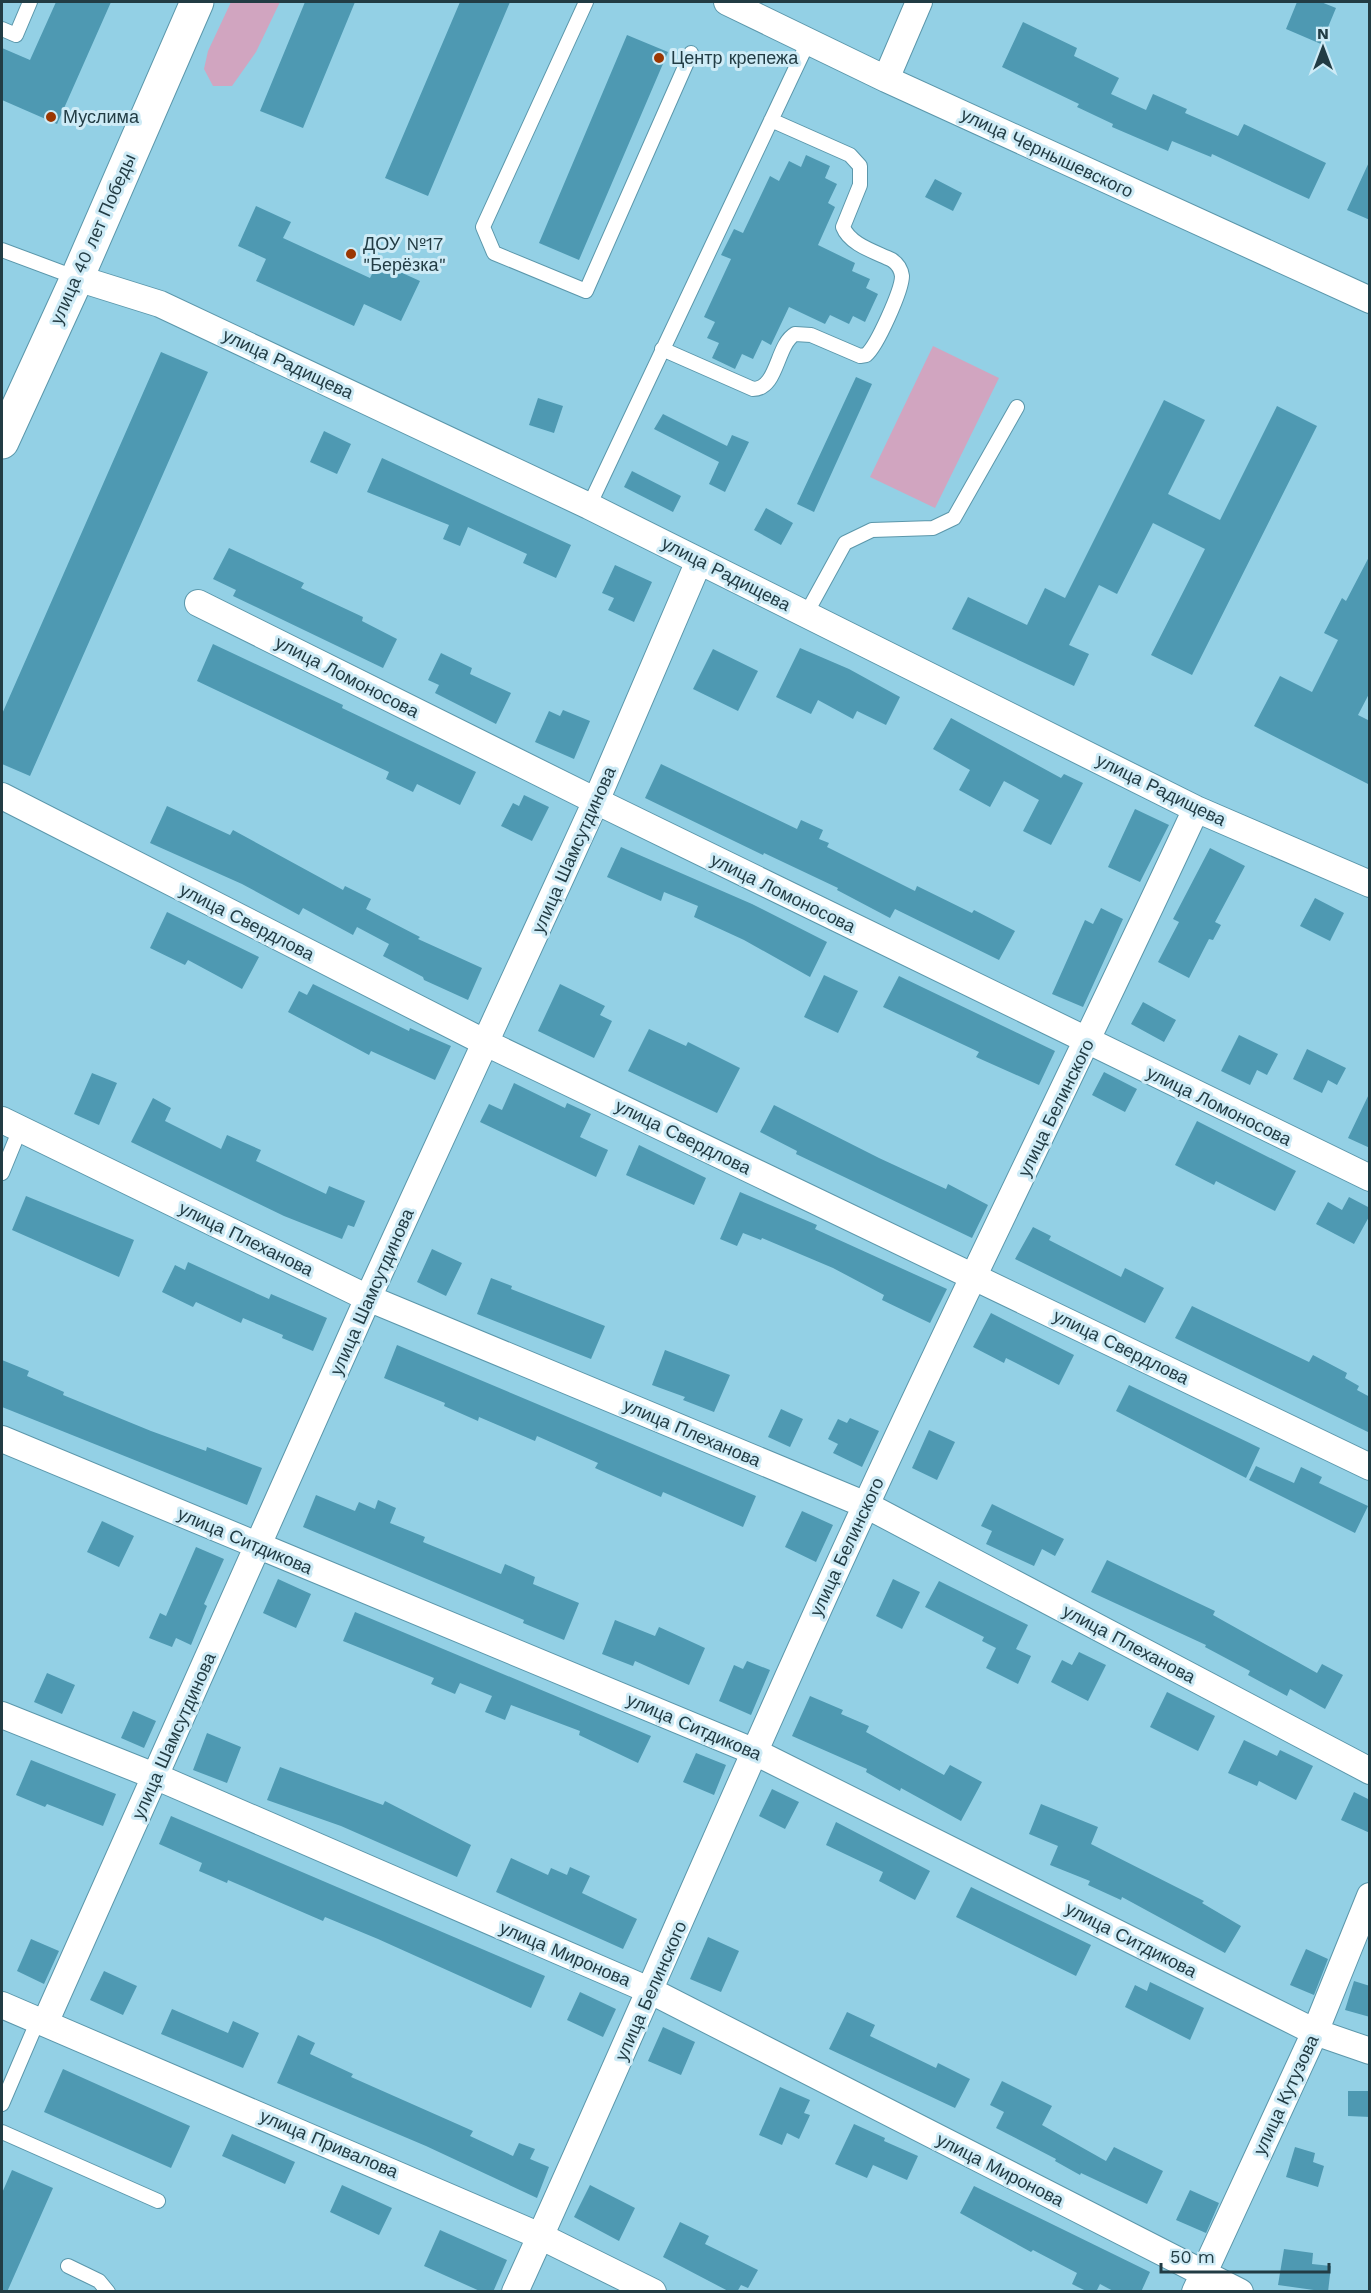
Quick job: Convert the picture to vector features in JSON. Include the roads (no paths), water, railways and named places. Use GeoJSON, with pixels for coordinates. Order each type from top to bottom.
{"type":"FeatureCollection","features":[{"type":"Feature","properties":{"kind":"street","name":"улица 40 лет Победы"},"geometry":{"type":"LineString","coordinates":[[2,442],[77,278],[197,2]]}},
{"type":"Feature","properties":{"kind":"street","name":"улица Чернышевского"},"geometry":{"type":"LineString","coordinates":[[727,2],[886,79],[1370,300]]}},
{"type":"Feature","properties":{"kind":"street"},"geometry":{"type":"LineString","coordinates":[[886,79],[919,2]]}},
{"type":"Feature","properties":{"kind":"street","name":"улица Радищева"},"geometry":{"type":"LineString","coordinates":[[77,278],[160,304],[589,506],[1196,809],[1370,884]]}},
{"type":"Feature","properties":{"kind":"street","name":"улица Шамсутдинова"},"geometry":{"type":"LineString","coordinates":[[42,2022],[156,1777],[368,1298],[596,801],[699,561]]}},
{"type":"Feature","properties":{"kind":"street","name":"улица Ломоносова"},"geometry":{"type":"LineString","coordinates":[[198,603],[596,801],[1370,1179]]}},
{"type":"Feature","properties":{"kind":"street","name":"улица Свердлова"},"geometry":{"type":"LineString","coordinates":[[2,796],[486,1043],[1370,1467]]}},
{"type":"Feature","properties":{"kind":"street","name":"улица Белинского"},"geometry":{"type":"LineString","coordinates":[[515,2292],[866,1505],[1196,809]]}},
{"type":"Feature","properties":{"kind":"street","name":"улица Плеханова"},"geometry":{"type":"LineString","coordinates":[[11,1125],[368,1298],[866,1505],[1370,1772]]}},
{"type":"Feature","properties":{"kind":"street","name":"улица Ситдикова"},"geometry":{"type":"LineString","coordinates":[[2,1439],[755,1752],[1315,2032],[1370,2051]]}},
{"type":"Feature","properties":{"kind":"street","name":"улица Миронова"},"geometry":{"type":"LineString","coordinates":[[2,1715],[156,1777],[651,1991],[1199,2282],[1240,2292]]}},
{"type":"Feature","properties":{"kind":"street","name":"улица Кутузова"},"geometry":{"type":"LineString","coordinates":[[1199,2282],[1315,2032],[1370,1896]]}},
{"type":"Feature","properties":{"kind":"street","name":"улица Привалова"},"geometry":{"type":"LineString","coordinates":[[2,2005],[540,2236],[653,2292]]}},
{"type":"Feature","properties":{"kind":"lane"},"geometry":{"type":"LineString","coordinates":[[2,29],[15,35],[30,2]]}},
{"type":"Feature","properties":{"kind":"lane"},"geometry":{"type":"LineString","coordinates":[[586,2],[483,227],[494,253],[586,291],[691,53]]}},
{"type":"Feature","properties":{"kind":"lane"},"geometry":{"type":"LineString","coordinates":[[589,506],[809,40]]}},
{"type":"Feature","properties":{"kind":"lane"},"geometry":{"type":"LineString","coordinates":[[662,349],[753,389],[759,389],[766,385],[786,343],[795,333],[811,335],[860,356],[866,355],[875,344],[899,288],[902,275],[897,264],[892,260],[856,243],[845,233],[843,227],[862,178],[860,166],[850,155],[771,120]]}},
{"type":"Feature","properties":{"kind":"lane"},"geometry":{"type":"LineString","coordinates":[[2,250],[77,278]]}},
{"type":"Feature","properties":{"kind":"lane"},"geometry":{"type":"LineString","coordinates":[[806,614],[845,543],[872,530],[933,528],[954,518],[1017,407]]}},
{"type":"Feature","properties":{"kind":"lane"},"geometry":{"type":"LineString","coordinates":[[2,1173],[11,1125]]}},
{"type":"Feature","properties":{"kind":"lane"},"geometry":{"type":"LineString","coordinates":[[2,2104],[42,2022]]}},
{"type":"Feature","properties":{"kind":"lane"},"geometry":{"type":"LineString","coordinates":[[2,2132],[158,2201]]}},
{"type":"Feature","properties":{"kind":"lane"},"geometry":{"type":"LineString","coordinates":[[68,2266],[99,2281],[108,2292]]}},
{"type":"Feature","properties":{"kind":"place","name":"Центр крепежа"},"geometry":{"type":"Point","coordinates":[659,58]}},
{"type":"Feature","properties":{"kind":"place","name":"Муслима"},"geometry":{"type":"Point","coordinates":[51,117]}},
{"type":"Feature","properties":{"kind":"place","name":"ДОУ №17 \"Берёзка\""},"geometry":{"type":"Point","coordinates":[351,254]}}]}
